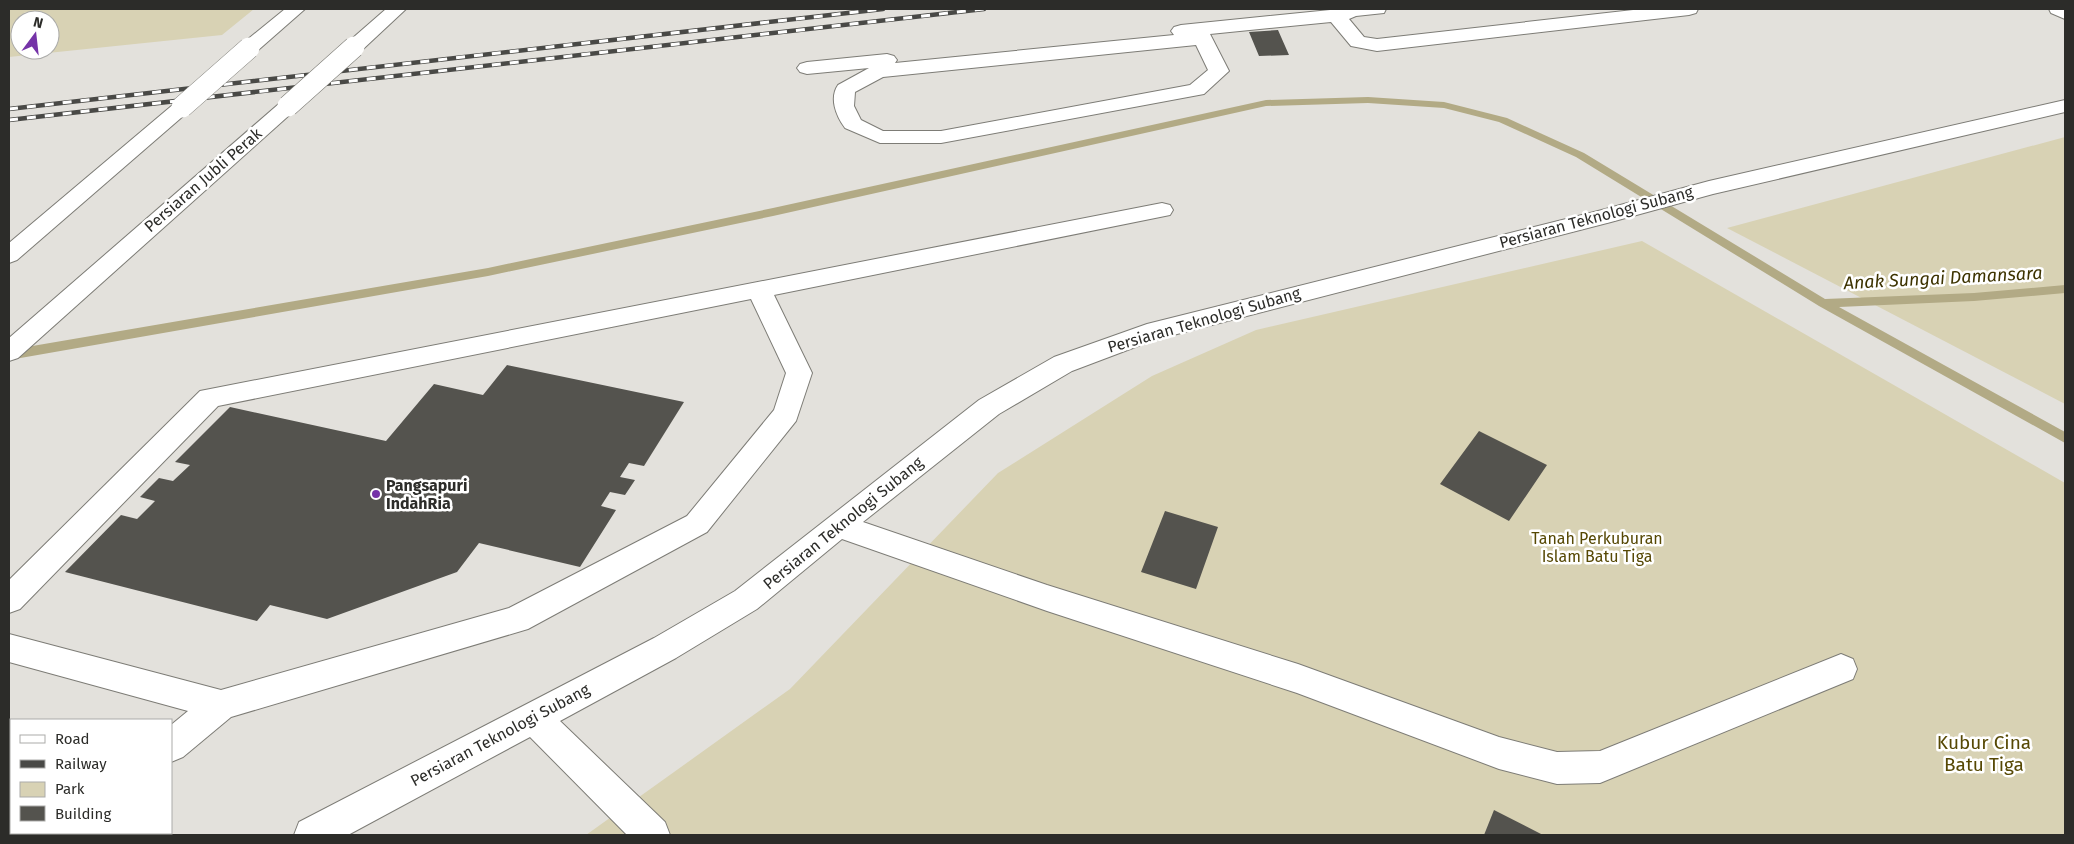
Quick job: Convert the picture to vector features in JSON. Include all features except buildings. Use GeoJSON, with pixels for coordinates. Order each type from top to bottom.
{"type":"FeatureCollection","features":[{"type":"Feature","properties":{"kind":"street"},"geometry":{"type":"LineString","coordinates":[[9,255],[296,9]]}},
{"type":"Feature","properties":{"kind":"street","name":"Persiaran Jubli Perak"},"geometry":{"type":"LineString","coordinates":[[9,352],[397,9]]}},
{"type":"Feature","properties":{"kind":"street"},"geometry":{"type":"LineString","coordinates":[[1200,34],[1218,71],[1197,90],[941,137],[880,137],[852,124],[844,106],[845,89],[878,71],[1200,34],[1377,9]]}},
{"type":"Feature","properties":{"kind":"street"},"geometry":{"type":"LineString","coordinates":[[1341,15],[1339,20],[1358,42],[1377,45],[1689,9]]}},
{"type":"Feature","properties":{"kind":"street"},"geometry":{"type":"LineString","coordinates":[[2058,9],[2065,13]]}},
{"type":"Feature","properties":{"kind":"street"},"geometry":{"type":"LineString","coordinates":[[806,68],[1200,34]]}},
{"type":"Feature","properties":{"kind":"street","name":"Persiaran Teknologi Subang"},"geometry":{"type":"LineString","coordinates":[[312,835],[665,648],[746,600],[838,525],[989,407],[1063,364],[1147,333],[1603,217],[1709,188],[2065,106]]}},
{"type":"Feature","properties":{"kind":"street"},"geometry":{"type":"LineString","coordinates":[[9,600],[210,398],[1162,210]]}},
{"type":"Feature","properties":{"kind":"street"},"geometry":{"type":"LineString","coordinates":[[172,745],[222,705],[517,619],[697,524],[786,414],[799,373],[759,289]]}},
{"type":"Feature","properties":{"kind":"street"},"geometry":{"type":"LineString","coordinates":[[838,525],[1047,598],[1298,679],[1499,752],[1557,768],[1600,767],[1841,670]]}},
{"type":"Feature","properties":{"kind":"street"},"geometry":{"type":"LineString","coordinates":[[9,648],[222,705]]}},
{"type":"Feature","properties":{"kind":"street"},"geometry":{"type":"LineString","coordinates":[[533,717],[652,835]]}},
{"type":"Feature","properties":{"kind":"green space"},"geometry":{"type":"Polygon","coordinates":[[[9,9],[254,9],[222,35],[60,52],[60,10],[10,10],[10,57],[9,9]]]}},
{"type":"Feature","properties":{"kind":"green space"},"geometry":{"type":"Polygon","coordinates":[[[2065,137],[2065,404],[1727,228],[2065,137]]]}},
{"type":"Feature","properties":{"kind":"green space","name":"Tanah Perkuburan Islam Batu Tiga"},"geometry":{"type":"Polygon","coordinates":[[[1642,241],[2065,483],[2065,835],[586,835],[790,689],[998,473],[1152,376],[1256,330],[1642,241]]]}},
{"type":"Feature","properties":{"kind":"waterway"},"geometry":{"type":"LineString","coordinates":[[9,355],[488,272],[773,212],[1266,103],[1368,100],[1444,105],[1503,120],[1580,155],[1823,303],[2065,438]]}},
{"type":"Feature","properties":{"kind":"waterway","name":"Anak Sungai Damansara"},"geometry":{"type":"LineString","coordinates":[[1824,303],[1974,297],[2065,289]]}},
{"type":"Feature","properties":{"kind":"railway"},"geometry":{"type":"LineString","coordinates":[[9,109],[883,9]]}},
{"type":"Feature","properties":{"kind":"railway"},"geometry":{"type":"LineString","coordinates":[[9,120],[984,9]]}},
{"type":"Feature","properties":{"kind":"place","name":"Pangsapuri IndahRia"},"geometry":{"type":"Point","coordinates":[376,494]}},
{"type":"Feature","properties":{"kind":"park label","name":"Kubur Cina Batu Tiga"},"geometry":{"type":"Point","coordinates":[1984,753]}}]}
